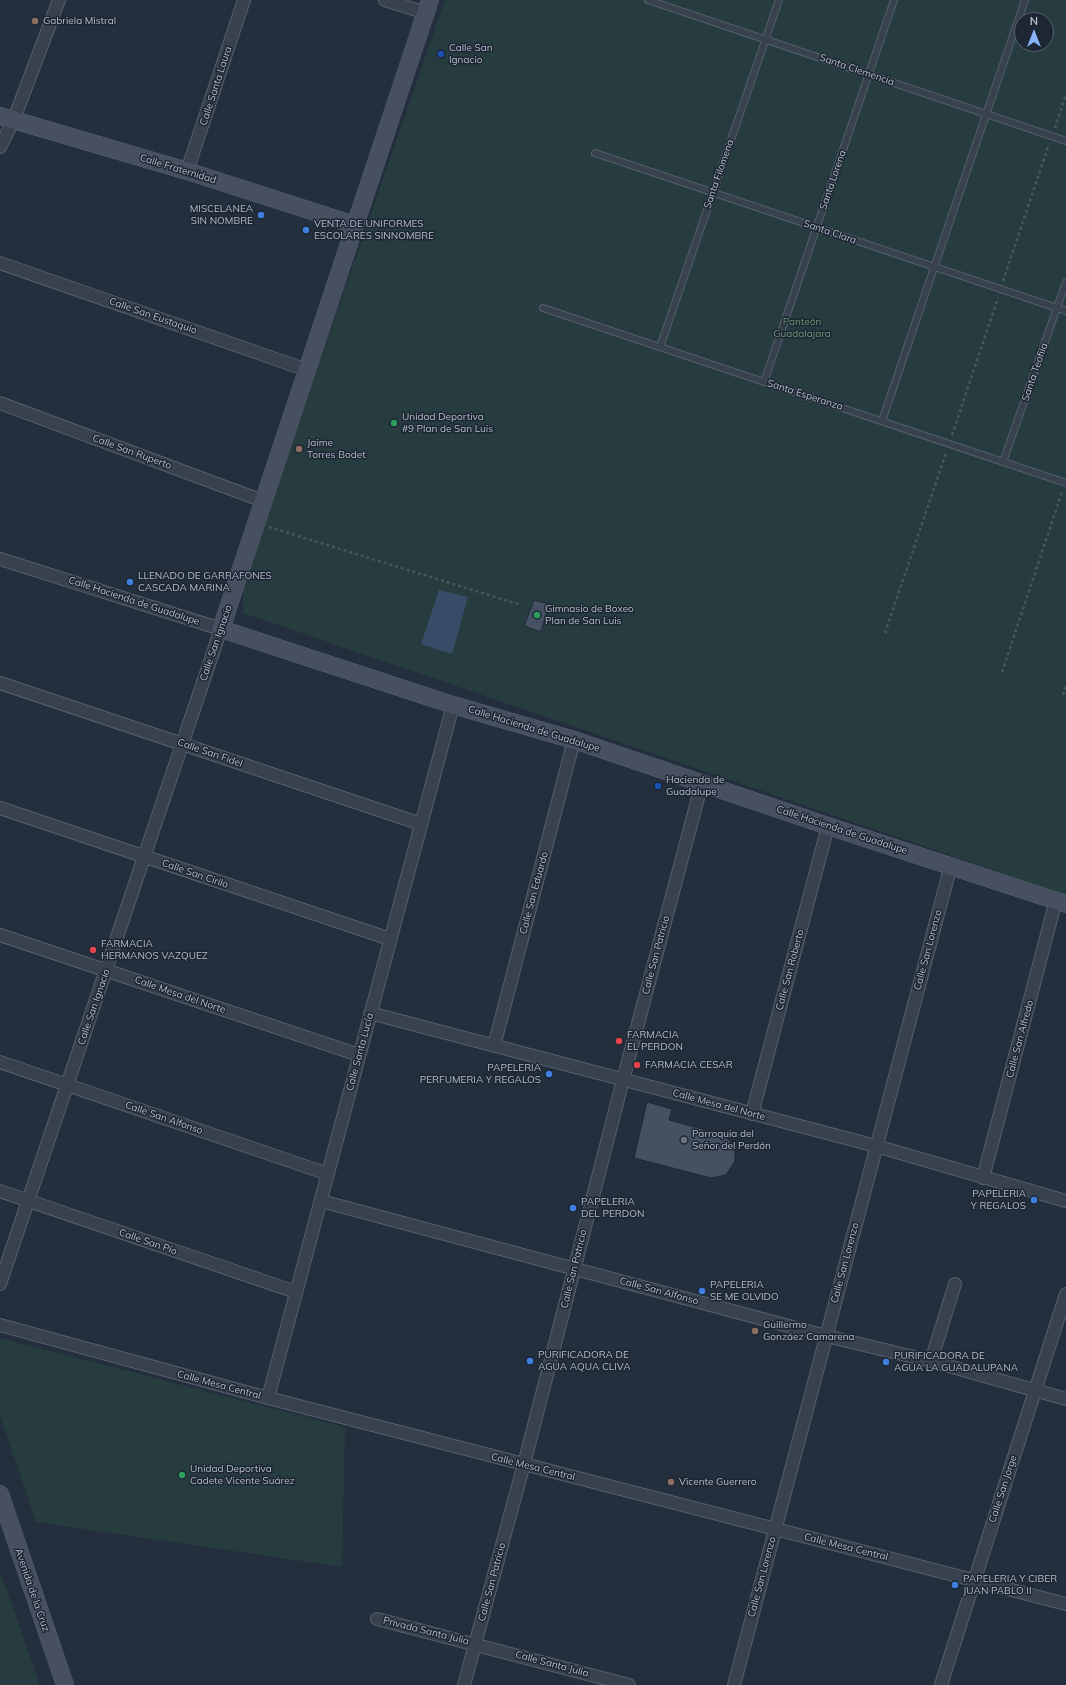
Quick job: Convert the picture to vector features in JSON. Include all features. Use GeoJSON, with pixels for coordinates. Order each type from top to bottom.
{"type":"FeatureCollection","features":[{"type":"Feature","properties":{"kind":"street"},"geometry":{"type":"LineString","coordinates":[[0,147],[7,118],[59,0]]}},
{"type":"Feature","properties":{"kind":"street","name":"Calle Santa Laura"},"geometry":{"type":"LineString","coordinates":[[188,171],[244,0]]}},
{"type":"Feature","properties":{"kind":"street"},"geometry":{"type":"LineString","coordinates":[[385,0],[428,6]]}},
{"type":"Feature","properties":{"kind":"street","name":"Calle San Ignacio"},"geometry":{"type":"LineString","coordinates":[[0,1284],[221,629],[428,6]]}},
{"type":"Feature","properties":{"kind":"street","name":"Calle Fraternidad"},"geometry":{"type":"LineString","coordinates":[[7,118],[188,171],[355,225]]}},
{"type":"Feature","properties":{"kind":"street","name":"Calle San Eustaquio"},"geometry":{"type":"LineString","coordinates":[[0,263],[307,370]]}},
{"type":"Feature","properties":{"kind":"street","name":"Calle San Ruperto"},"geometry":{"type":"LineString","coordinates":[[0,403],[263,500]]}},
{"type":"Feature","properties":{"kind":"street","name":"Calle Hacienda de Guadalupe"},"geometry":{"type":"LineString","coordinates":[[0,559],[221,629],[453,706],[574,740],[828,826],[1061,902]]}},
{"type":"Feature","properties":{"kind":"street","name":"Calle San Fidel"},"geometry":{"type":"LineString","coordinates":[[0,683],[421,824]]}},
{"type":"Feature","properties":{"kind":"street","name":"Calle Santa Lucía"},"geometry":{"type":"LineString","coordinates":[[268,1398],[453,706]]}},
{"type":"Feature","properties":{"kind":"street","name":"Calle San Eduardo"},"geometry":{"type":"LineString","coordinates":[[494,1046],[574,740]]}},
{"type":"Feature","properties":{"kind":"street","name":"Calle San Patricio"},"geometry":{"type":"LineString","coordinates":[[464,1685],[524,1464],[622,1080],[702,783]]}},
{"type":"Feature","properties":{"kind":"street","name":"Calle San Cirilo"},"geometry":{"type":"LineString","coordinates":[[0,808],[390,939]]}},
{"type":"Feature","properties":{"kind":"street","name":"Calle San Roberto"},"geometry":{"type":"LineString","coordinates":[[752,1114],[828,826]]}},
{"type":"Feature","properties":{"kind":"street","name":"Calle San Lorenzo"},"geometry":{"type":"LineString","coordinates":[[734,1685],[951,865]]}},
{"type":"Feature","properties":{"kind":"street","name":"Calle San Alfredo"},"geometry":{"type":"LineString","coordinates":[[983,1178],[1061,902]]}},
{"type":"Feature","properties":{"kind":"street","name":"Calle Mesa del Norte"},"geometry":{"type":"LineString","coordinates":[[0,935],[359,1055]]}},
{"type":"Feature","properties":{"kind":"street","name":"Calle Mesa del Norte"},"geometry":{"type":"LineString","coordinates":[[370,1013],[876,1146],[1066,1201]]}},
{"type":"Feature","properties":{"kind":"street","name":"Calle San Alfonso"},"geometry":{"type":"LineString","coordinates":[[0,1062],[328,1174]]}},
{"type":"Feature","properties":{"kind":"street","name":"Calle San Pío"},"geometry":{"type":"LineString","coordinates":[[0,1191],[296,1292]]}},
{"type":"Feature","properties":{"kind":"street","name":"Calle San Alfonso"},"geometry":{"type":"LineString","coordinates":[[320,1202],[826,1336],[931,1361],[1066,1400]]}},
{"type":"Feature","properties":{"kind":"street"},"geometry":{"type":"LineString","coordinates":[[931,1361],[955,1284]]}},
{"type":"Feature","properties":{"kind":"street","name":"Calle San Jorge"},"geometry":{"type":"LineString","coordinates":[[941,1685],[1066,1294]]}},
{"type":"Feature","properties":{"kind":"street","name":"Calle Mesa Central"},"geometry":{"type":"LineString","coordinates":[[0,1326],[268,1398],[1066,1604]]}},
{"type":"Feature","properties":{"kind":"street","name":"Avenida de la Cruz"},"geometry":{"type":"LineString","coordinates":[[0,1494],[64,1685]]}},
{"type":"Feature","properties":{"kind":"street","name":"Privada Santa Julia"},"geometry":{"type":"LineString","coordinates":[[377,1619],[475,1644]]}},
{"type":"Feature","properties":{"kind":"street","name":"Calle Santa Julia"},"geometry":{"type":"LineString","coordinates":[[475,1644],[629,1685]]}},
{"type":"Feature","properties":{"kind":"lane","name":"Santa Clemencia"},"geometry":{"type":"LineString","coordinates":[[648,0],[1066,140]]}},
{"type":"Feature","properties":{"kind":"lane","name":"Santa Filomena"},"geometry":{"type":"LineString","coordinates":[[660,347],[779,0]]}},
{"type":"Feature","properties":{"kind":"lane","name":"Santa Lorena"},"geometry":{"type":"LineString","coordinates":[[764,382],[894,0]]}},
{"type":"Feature","properties":{"kind":"lane"},"geometry":{"type":"LineString","coordinates":[[882,421],[1025,0]]}},
{"type":"Feature","properties":{"kind":"lane","name":"Santa Clara"},"geometry":{"type":"LineString","coordinates":[[594,153],[1066,311]]}},
{"type":"Feature","properties":{"kind":"lane","name":"Santa Teofila"},"geometry":{"type":"LineString","coordinates":[[1003,462],[1066,282]]}},
{"type":"Feature","properties":{"kind":"lane","name":"Santa Esperanza"},"geometry":{"type":"LineString","coordinates":[[543,308],[1066,483]]}},
{"type":"Feature","properties":{"kind":"path"},"geometry":{"type":"LineString","coordinates":[[885,633],[1066,94]]}},
{"type":"Feature","properties":{"kind":"path"},"geometry":{"type":"LineString","coordinates":[[1002,672],[1066,483]]}},
{"type":"Feature","properties":{"kind":"path"},"geometry":{"type":"LineString","coordinates":[[281,530],[521,605]]}},
{"type":"Feature","properties":{"kind":"path"},"geometry":{"type":"LineString","coordinates":[[1063,695],[1066,686]]}},
{"type":"Feature","properties":{"kind":"green space","name":"Panteón Guadalajara"},"geometry":{"type":"Polygon","coordinates":[[[445,0],[1066,0],[1066,895],[243,613],[243,583],[445,0]]]}},
{"type":"Feature","properties":{"kind":"green space","name":"Unidad Deportiva Cadete Vicente Suárez"},"geometry":{"type":"Polygon","coordinates":[[[0,1338],[345,1427],[342,1567],[36,1522],[0,1415],[0,1338]]]}},
{"type":"Feature","properties":{"kind":"green space"},"geometry":{"type":"Polygon","coordinates":[[[0,1571],[40,1685],[0,1685],[0,1571]]]}},
{"type":"Feature","properties":{"kind":"water"},"geometry":{"type":"Polygon","coordinates":[[[439,590],[468,597],[452,654],[421,644],[439,590]]]}},
{"type":"Feature","properties":{"kind":"building","name":"Gimnasio de Boxeo Plan de San Luis"},"geometry":{"type":"Polygon","coordinates":[[[534,600],[549,604],[541,632],[524,626],[534,600]]]}},
{"type":"Feature","properties":{"kind":"building","name":"Parroquia del Señor del Perdón"},"geometry":{"type":"Polygon","coordinates":[[[647,1102],[672,1109],[669,1120],[724,1135],[735,1146],[735,1161],[726,1175],[711,1178],[634,1158],[647,1102]]]}},
{"type":"Feature","properties":{"kind":"place","name":"Gabriela Mistral"},"geometry":{"type":"Point","coordinates":[35,21]}},
{"type":"Feature","properties":{"kind":"place","name":"Calle San Ignacio"},"geometry":{"type":"Point","coordinates":[441,54]}},
{"type":"Feature","properties":{"kind":"place","name":"MISCELANEA SIN NOMBRE"},"geometry":{"type":"Point","coordinates":[261,215]}},
{"type":"Feature","properties":{"kind":"place","name":"VENTA DE UNIFORMES ESCOLARES SINNOMBRE"},"geometry":{"type":"Point","coordinates":[306,230]}},
{"type":"Feature","properties":{"kind":"place","name":"Unidad Deportiva #9 Plan de San Luis"},"geometry":{"type":"Point","coordinates":[394,423]}},
{"type":"Feature","properties":{"kind":"place","name":"Jaime Torres Bodet"},"geometry":{"type":"Point","coordinates":[299,449]}},
{"type":"Feature","properties":{"kind":"place","name":"LLENADO DE GARRAFONES CASCADA MARINA"},"geometry":{"type":"Point","coordinates":[130,582]}},
{"type":"Feature","properties":{"kind":"place","name":"Gimnasio de Boxeo Plan de San Luis"},"geometry":{"type":"Point","coordinates":[537,615]}},
{"type":"Feature","properties":{"kind":"place","name":"Hacienda de Guadalupe"},"geometry":{"type":"Point","coordinates":[658,786]}},
{"type":"Feature","properties":{"kind":"place","name":"FARMACIA HERMANOS VAZQUEZ"},"geometry":{"type":"Point","coordinates":[93,950]}},
{"type":"Feature","properties":{"kind":"place","name":"FARMACIA EL PERDON"},"geometry":{"type":"Point","coordinates":[619,1041]}},
{"type":"Feature","properties":{"kind":"place","name":"FARMACIA CESAR"},"geometry":{"type":"Point","coordinates":[637,1065]}},
{"type":"Feature","properties":{"kind":"place","name":"PAPELERIA PERFUMERIA Y REGALOS"},"geometry":{"type":"Point","coordinates":[549,1074]}},
{"type":"Feature","properties":{"kind":"place","name":"Parroquia del Señor del Perdón"},"geometry":{"type":"Point","coordinates":[684,1140]}},
{"type":"Feature","properties":{"kind":"place","name":"PAPELERIA Y REGALOS"},"geometry":{"type":"Point","coordinates":[1034,1200]}},
{"type":"Feature","properties":{"kind":"place","name":"PAPELERIA DEL PERDON"},"geometry":{"type":"Point","coordinates":[573,1208]}},
{"type":"Feature","properties":{"kind":"place","name":"PAPELERIA SE ME OLVIDO"},"geometry":{"type":"Point","coordinates":[702,1291]}},
{"type":"Feature","properties":{"kind":"place","name":"Guillermo Gonzáez Camarena"},"geometry":{"type":"Point","coordinates":[755,1331]}},
{"type":"Feature","properties":{"kind":"place","name":"PURIFICADORA DE AGUA AQUA CLIVA"},"geometry":{"type":"Point","coordinates":[530,1361]}},
{"type":"Feature","properties":{"kind":"place","name":"PURIFICADORA DE AGUA LA GUADALUPANA"},"geometry":{"type":"Point","coordinates":[886,1362]}},
{"type":"Feature","properties":{"kind":"place","name":"Unidad Deportiva Cadete Vicente Suárez"},"geometry":{"type":"Point","coordinates":[182,1475]}},
{"type":"Feature","properties":{"kind":"place","name":"Vicente Guerrero"},"geometry":{"type":"Point","coordinates":[671,1482]}},
{"type":"Feature","properties":{"kind":"place","name":"PAPELERIA Y CIBER JUAN PABLO II"},"geometry":{"type":"Point","coordinates":[955,1585]}}]}
